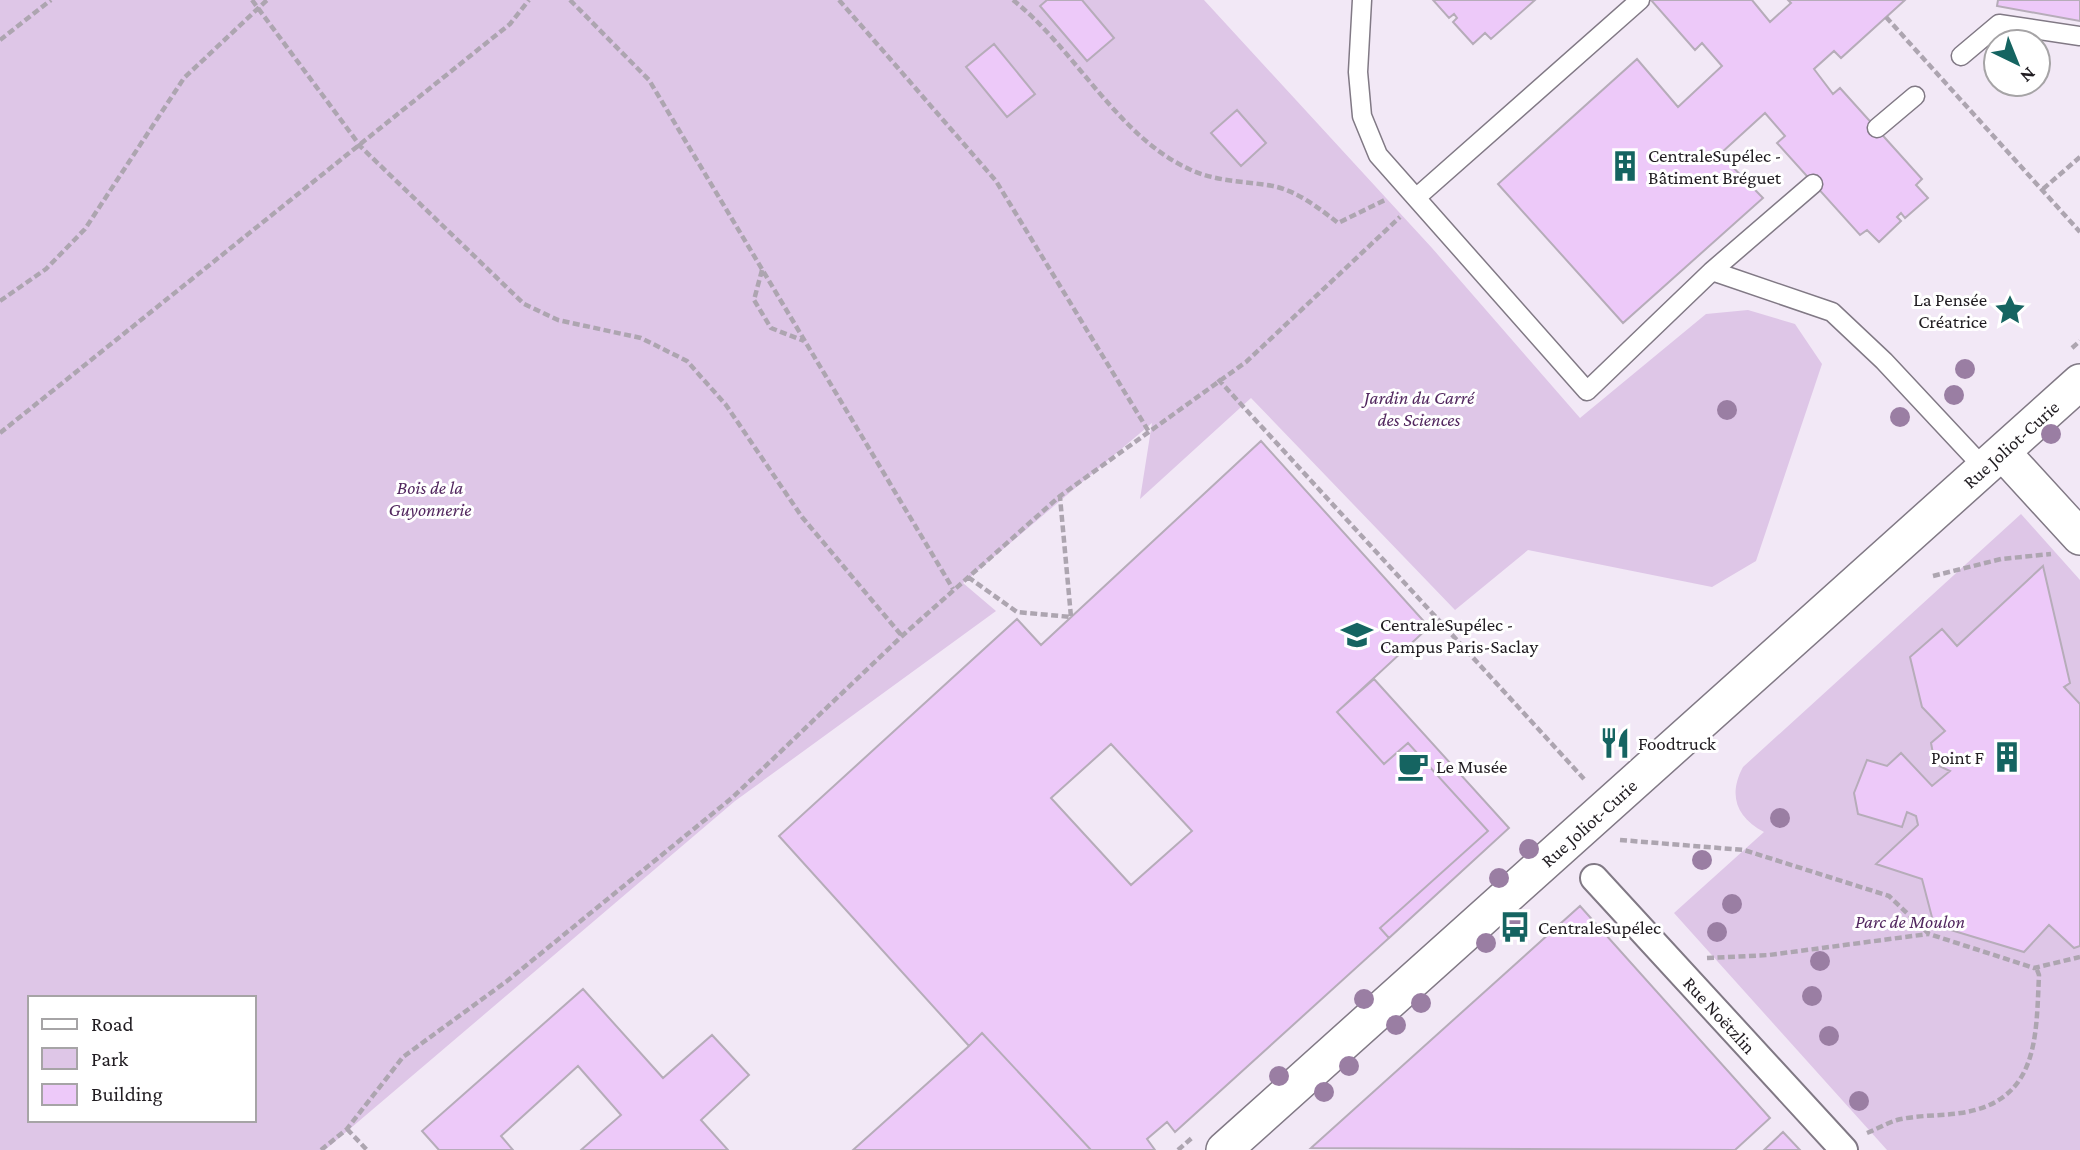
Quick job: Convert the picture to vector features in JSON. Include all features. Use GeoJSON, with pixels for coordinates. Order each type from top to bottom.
{"type":"FeatureCollection","features":[{"type":"Feature","properties":{"kind":"street","name":"Rue Joliot-Curie"},"geometry":{"type":"LineString","coordinates":[[1224,1150],[2080,382]]}},
{"type":"Feature","properties":{"kind":"street"},"geometry":{"type":"LineString","coordinates":[[1994,461],[2069,545]]}},
{"type":"Feature","properties":{"kind":"street","name":"Rue Noëtzlin"},"geometry":{"type":"LineString","coordinates":[[1594,878],[1842,1148]]}},
{"type":"Feature","properties":{"kind":"lane"},"geometry":{"type":"LineString","coordinates":[[1362,0],[1359,72],[1362,116],[1378,155],[1587,391],[1712,271],[1813,184]]}},
{"type":"Feature","properties":{"kind":"lane"},"geometry":{"type":"LineString","coordinates":[[1417,197],[1640,0]]}},
{"type":"Feature","properties":{"kind":"lane"},"geometry":{"type":"LineString","coordinates":[[1961,56],[1999,24],[2080,36]]}},
{"type":"Feature","properties":{"kind":"lane"},"geometry":{"type":"LineString","coordinates":[[1877,128],[1915,96]]}},
{"type":"Feature","properties":{"kind":"lane"},"geometry":{"type":"LineString","coordinates":[[1712,271],[1832,312],[1994,461]]}},
{"type":"Feature","properties":{"kind":"path"},"geometry":{"type":"LineString","coordinates":[[0,40],[51,0]]}},
{"type":"Feature","properties":{"kind":"path"},"geometry":{"type":"LineString","coordinates":[[252,0],[360,147],[524,304],[558,320],[642,338],[687,361],[726,405],[802,517],[902,636]]}},
{"type":"Feature","properties":{"kind":"path"},"geometry":{"type":"LineString","coordinates":[[0,301],[46,269],[85,229],[184,78],[267,0]]}},
{"type":"Feature","properties":{"kind":"path"},"geometry":{"type":"LineString","coordinates":[[0,433],[360,147],[510,24],[529,0]]}},
{"type":"Feature","properties":{"kind":"path"},"geometry":{"type":"LineString","coordinates":[[570,0],[649,80],[953,589]]}},
{"type":"Feature","properties":{"kind":"path"},"geometry":{"type":"LineString","coordinates":[[839,0],[996,181],[1149,432]]}},
{"type":"Feature","properties":{"kind":"path"},"geometry":{"type":"LineString","coordinates":[[1013,0],[1041,22],[1138,134],[1189,169],[1238,184],[1274,187],[1312,203],[1338,223],[1385,199],[1417,197]]}},
{"type":"Feature","properties":{"kind":"path"},"geometry":{"type":"LineString","coordinates":[[1886,17],[2080,232]]}},
{"type":"Feature","properties":{"kind":"path"},"geometry":{"type":"LineString","coordinates":[[2043,189],[2080,157]]}},
{"type":"Feature","properties":{"kind":"path"},"geometry":{"type":"LineString","coordinates":[[321,1150],[347,1129],[403,1057],[507,981],[733,797],[953,589],[1060,496],[1218,379],[1246,362],[1397,220],[1417,197]]}},
{"type":"Feature","properties":{"kind":"path"},"geometry":{"type":"LineString","coordinates":[[762,270],[754,300],[771,328],[805,341]]}},
{"type":"Feature","properties":{"kind":"path"},"geometry":{"type":"LineString","coordinates":[[1218,379],[1584,779]]}},
{"type":"Feature","properties":{"kind":"path"},"geometry":{"type":"LineString","coordinates":[[968,577],[1017,611],[1071,617],[1060,496]]}},
{"type":"Feature","properties":{"kind":"path"},"geometry":{"type":"LineString","coordinates":[[1933,576],[2069,545]]}},
{"type":"Feature","properties":{"kind":"path"},"geometry":{"type":"LineString","coordinates":[[1617,840],[1744,850],[1889,896],[1929,934]]}},
{"type":"Feature","properties":{"kind":"path"},"geometry":{"type":"LineString","coordinates":[[1670,961],[1769,955],[1929,934],[2036,967],[2080,957]]}},
{"type":"Feature","properties":{"kind":"path"},"geometry":{"type":"LineString","coordinates":[[1842,1148],[1897,1120],[1982,1108],[2012,1087],[2031,1062],[2035,1047],[2039,975],[2036,967]]}},
{"type":"Feature","properties":{"kind":"path"},"geometry":{"type":"LineString","coordinates":[[347,1129],[367,1150]]}},
{"type":"Feature","properties":{"kind":"green space","name":"Bois de la Guyonnerie"},"geometry":{"type":"Polygon","coordinates":[[[0,0],[1204,0],[1432,248],[1580,418],[1706,314],[1748,310],[1795,324],[1822,364],[1756,561],[1712,587],[1528,550],[1455,610],[1251,398],[1140,499],[1152,423],[963,583],[996,611],[735,801],[325,1150],[0,1150],[0,0]]]}},
{"type":"Feature","properties":{"kind":"green space","name":"Parc de Moulon"},"geometry":{"type":"Polygon","coordinates":[[[2021,514],[2080,580],[2080,1150],[1887,1150],[1674,913],[1764,832],[1747,819],[1737,804],[1736,787],[1743,767],[2021,514]]]}},
{"type":"Feature","properties":{"kind":"building"},"geometry":{"type":"Polygon","coordinates":[[[1047,0],[1082,0],[1114,38],[1087,61],[1040,6],[1047,0]]]}},
{"type":"Feature","properties":{"kind":"building"},"geometry":{"type":"Polygon","coordinates":[[[1433,0],[1535,0],[1491,39],[1485,33],[1473,44],[1453,22],[1457,18],[1454,14],[1449,18],[1433,0]]]}},
{"type":"Feature","properties":{"kind":"building","name":"CentraleSupélec - Bâtiment Bréguet"},"geometry":{"type":"Polygon","coordinates":[[[1651,0],[1752,0],[1770,22],[1791,3],[1788,0],[1905,0],[1841,58],[1834,51],[1814,69],[1833,94],[1840,88],[1922,179],[1916,185],[1928,198],[1905,218],[1901,213],[1897,217],[1901,221],[1879,242],[1867,230],[1860,235],[1777,143],[1785,136],[1765,113],[1720,154],[1763,198],[1623,323],[1498,184],[1637,59],[1678,107],[1722,66],[1702,43],[1695,50],[1651,0]]]}},
{"type":"Feature","properties":{"kind":"building"},"geometry":{"type":"Polygon","coordinates":[[[1998,0],[2080,0],[2080,21],[1997,6],[1998,0]]]}},
{"type":"Feature","properties":{"kind":"building"},"geometry":{"type":"Polygon","coordinates":[[[994,44],[1035,94],[1007,117],[966,67],[994,44]]]}},
{"type":"Feature","properties":{"kind":"building"},"geometry":{"type":"Polygon","coordinates":[[[1237,110],[1266,143],[1241,166],[1211,133],[1237,110]]]}},
{"type":"Feature","properties":{"kind":"building"},"geometry":{"type":"Polygon","coordinates":[[[1261,441],[1429,627],[1337,712],[1384,764],[1408,743],[1488,831],[1380,928],[1389,938],[1175,1132],[1167,1122],[1147,1139],[1155,1150],[1091,1150],[982,1033],[969,1046],[779,836],[1017,619],[1041,645],[1261,441]],[[1111,744],[1051,798],[1131,885],[1192,831],[1111,744]]]}},
{"type":"Feature","properties":{"kind":"building","name":"Point F"},"geometry":{"type":"Polygon","coordinates":[[[2043,566],[2070,683],[2064,687],[2080,704],[2080,946],[2074,948],[2049,925],[2024,952],[1934,925],[1922,879],[1876,864],[1918,825],[1916,816],[1907,812],[1902,827],[1858,814],[1854,793],[1867,760],[1887,766],[1901,753],[1932,786],[1950,771],[1935,764],[1931,743],[1945,731],[1922,707],[1910,657],[1942,629],[1957,646],[2043,566]]]}},
{"type":"Feature","properties":{"kind":"building"},"geometry":{"type":"Polygon","coordinates":[[[1374,679],[1509,828],[1389,938],[1380,928],[1488,831],[1408,743],[1384,764],[1337,712],[1374,679]]]}},
{"type":"Feature","properties":{"kind":"building"},"geometry":{"type":"Polygon","coordinates":[[[1580,906],[1770,1118],[1735,1150],[1311,1148],[1580,906]]]}},
{"type":"Feature","properties":{"kind":"building"},"geometry":{"type":"Polygon","coordinates":[[[583,989],[663,1078],[712,1035],[749,1075],[701,1120],[728,1150],[581,1150],[621,1115],[578,1066],[501,1136],[513,1150],[439,1150],[422,1131],[583,989]]]}},
{"type":"Feature","properties":{"kind":"building"},"geometry":{"type":"Polygon","coordinates":[[[982,1033],[1091,1150],[853,1150],[969,1046],[982,1033]]]}},
{"type":"Feature","properties":{"kind":"building"},"geometry":{"type":"Polygon","coordinates":[[[1783,1132],[1800,1150],[1764,1150],[1783,1132]]]}},
{"type":"Feature","properties":{"kind":"place","name":"CentraleSupélec - Bâtiment Bréguet"},"geometry":{"type":"Point","coordinates":[1625,166]}},
{"type":"Feature","properties":{"kind":"place","name":"La Pensée Créatrice"},"geometry":{"type":"Point","coordinates":[2010,310]}},
{"type":"Feature","properties":{"kind":"place","name":"CentraleSupélec - Campus Paris-Saclay"},"geometry":{"type":"Point","coordinates":[1357,635]}},
{"type":"Feature","properties":{"kind":"place","name":"Foodtruck"},"geometry":{"type":"Point","coordinates":[1615,743]}},
{"type":"Feature","properties":{"kind":"place","name":"Point F"},"geometry":{"type":"Point","coordinates":[2007,757]}},
{"type":"Feature","properties":{"kind":"place","name":"Le Musée"},"geometry":{"type":"Point","coordinates":[1413,766]}},
{"type":"Feature","properties":{"kind":"place","name":"CentraleSupélec"},"geometry":{"type":"Point","coordinates":[1515,927]}},
{"type":"Feature","properties":{"kind":"park label","name":"Jardin du Carré des Sciences"},"geometry":{"type":"Point","coordinates":[1419,408]}}]}
